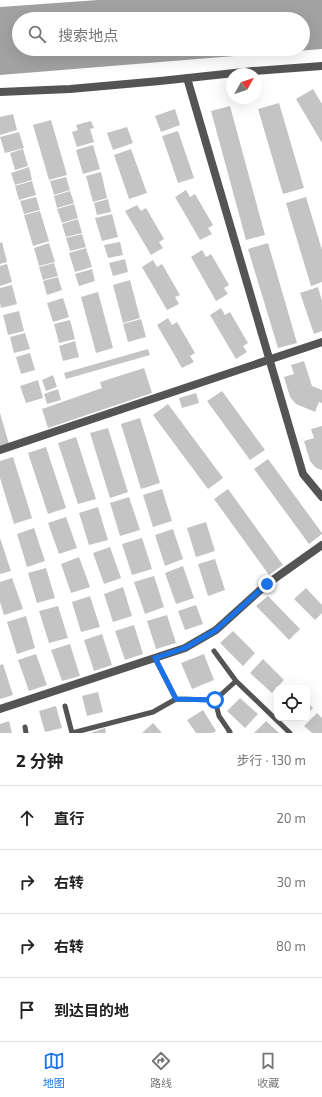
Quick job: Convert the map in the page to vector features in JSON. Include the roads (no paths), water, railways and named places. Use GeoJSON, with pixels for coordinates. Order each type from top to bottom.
{"type":"FeatureCollection","features":[{"type":"Feature","properties":{"kind":"street"},"geometry":{"type":"LineString","coordinates":[[0,92],[70,89],[253,71],[322,66]]}},
{"type":"Feature","properties":{"kind":"street"},"geometry":{"type":"LineString","coordinates":[[187,78],[303,474],[322,497]]}},
{"type":"Feature","properties":{"kind":"street"},"geometry":{"type":"LineString","coordinates":[[0,450],[322,342]]}},
{"type":"Feature","properties":{"kind":"street"},"geometry":{"type":"LineString","coordinates":[[0,709],[185,648],[216,630],[267,584],[322,545]]}},
{"type":"Feature","properties":{"kind":"lane"},"geometry":{"type":"LineString","coordinates":[[214,651],[236,681],[290,733]]}},
{"type":"Feature","properties":{"kind":"lane"},"geometry":{"type":"LineString","coordinates":[[155,658],[176,699]]}},
{"type":"Feature","properties":{"kind":"lane"},"geometry":{"type":"LineString","coordinates":[[65,706],[72,733],[153,712],[176,699],[215,700],[236,681]]}},
{"type":"Feature","properties":{"kind":"lane"},"geometry":{"type":"LineString","coordinates":[[215,700],[219,716],[230,732],[229,733]]}},
{"type":"Feature","properties":{"kind":"lane"},"geometry":{"type":"LineString","coordinates":[[24,727],[26,733]]}}]}
